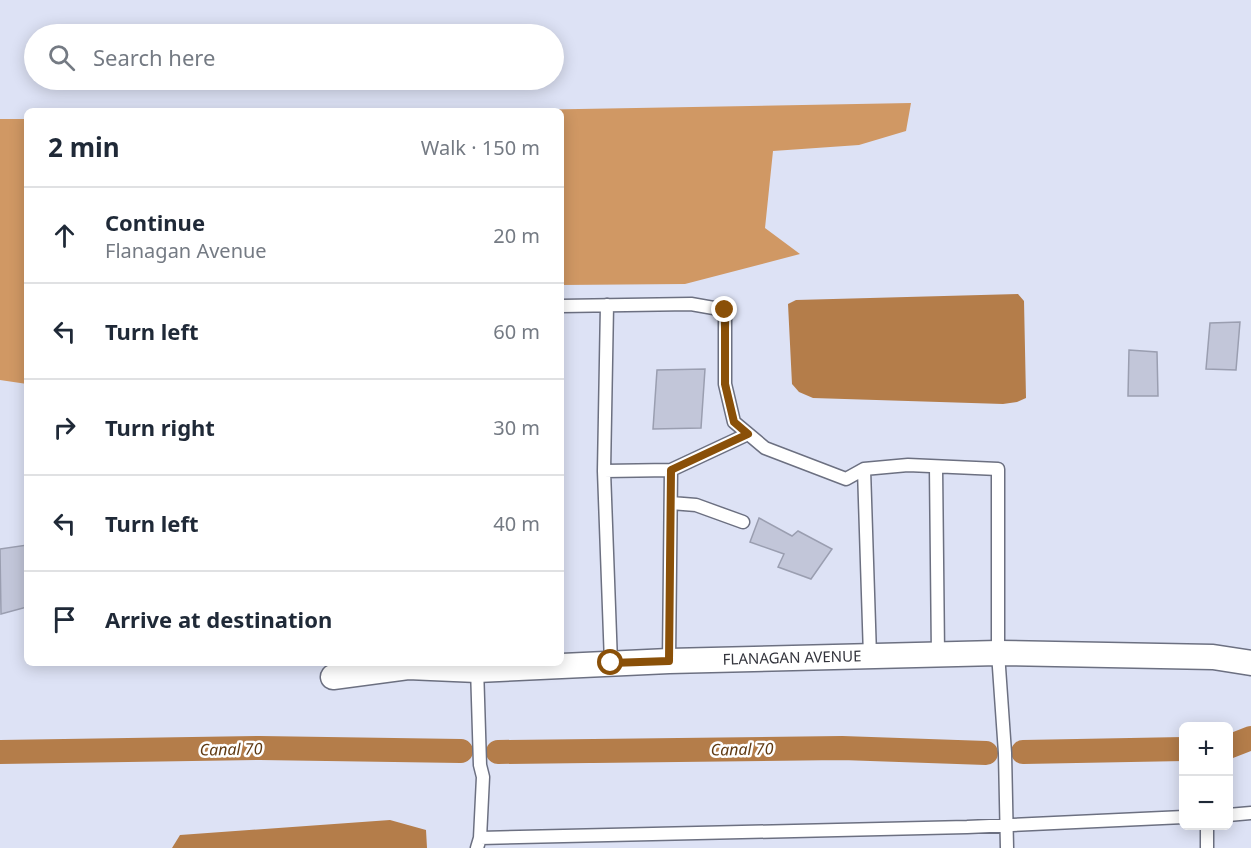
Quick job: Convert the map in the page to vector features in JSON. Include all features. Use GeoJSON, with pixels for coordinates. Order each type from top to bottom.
{"type":"FeatureCollection","features":[{"type":"Feature","properties":{"kind":"street","name":"FLANAGAN AVENUE"},"geometry":{"type":"LineString","coordinates":[[564,664],[998,653],[1213,657],[1251,663]]}},
{"type":"Feature","properties":{"kind":"street","name":"FLANAGAN AVENUE"},"geometry":{"type":"LineString","coordinates":[[333,676],[401,666]]}},
{"type":"Feature","properties":{"kind":"street","name":"FLANAGAN AVENUE"},"geometry":{"type":"LineString","coordinates":[[442,666],[510,666]]}},
{"type":"Feature","properties":{"kind":"lane"},"geometry":{"type":"LineString","coordinates":[[564,306],[691,304],[725,310],[725,384],[734,422],[765,448],[846,479],[864,469],[908,465],[998,469],[998,653],[1005,753],[1007,848]]}},
{"type":"Feature","properties":{"kind":"lane"},"geometry":{"type":"LineString","coordinates":[[607,305],[604,471],[611,663]]}},
{"type":"Feature","properties":{"kind":"lane"},"geometry":{"type":"LineString","coordinates":[[604,471],[671,470],[748,434]]}},
{"type":"Feature","properties":{"kind":"lane"},"geometry":{"type":"LineString","coordinates":[[936,467],[938,655]]}},
{"type":"Feature","properties":{"kind":"lane"},"geometry":{"type":"LineString","coordinates":[[864,469],[870,656]]}},
{"type":"Feature","properties":{"kind":"lane"},"geometry":{"type":"LineString","coordinates":[[669,661],[671,470]]}},
{"type":"Feature","properties":{"kind":"lane"},"geometry":{"type":"LineString","coordinates":[[671,502],[696,505],[743,522]]}},
{"type":"Feature","properties":{"kind":"lane"},"geometry":{"type":"LineString","coordinates":[[477,667],[480,765],[483,777],[478,843],[1179,817]]}},
{"type":"Feature","properties":{"kind":"lane"},"geometry":{"type":"LineString","coordinates":[[1233,814],[1251,813]]}},
{"type":"Feature","properties":{"kind":"lane"},"geometry":{"type":"LineString","coordinates":[[1207,830],[1207,848]]}},
{"type":"Feature","properties":{"kind":"shaded area"},"geometry":{"type":"Polygon","coordinates":[[[911,103],[906,131],[859,145],[773,151],[765,228],[800,254],[685,284],[564,285],[564,109],[911,103]]]}},
{"type":"Feature","properties":{"kind":"shaded area"},"geometry":{"type":"Polygon","coordinates":[[[0,119],[24,119],[24,384],[0,380],[0,119]]]}},
{"type":"Feature","properties":{"kind":"shaded area"},"geometry":{"type":"Polygon","coordinates":[[[1018,294],[1024,301],[1026,398],[1017,402],[1003,404],[813,398],[799,392],[792,384],[788,304],[796,300],[1018,294]]]}},
{"type":"Feature","properties":{"kind":"shaded area"},"geometry":{"type":"Polygon","coordinates":[[[390,820],[426,830],[427,848],[172,848],[180,835],[390,820]]]}},
{"type":"Feature","properties":{"kind":"building"},"geometry":{"type":"Polygon","coordinates":[[[1240,322],[1236,370],[1206,369],[1210,323],[1240,322]]]}},
{"type":"Feature","properties":{"kind":"building"},"geometry":{"type":"Polygon","coordinates":[[[1129,350],[1157,352],[1158,396],[1128,396],[1129,350]]]}},
{"type":"Feature","properties":{"kind":"building"},"geometry":{"type":"Polygon","coordinates":[[[705,369],[701,428],[653,429],[657,370],[705,369]]]}},
{"type":"Feature","properties":{"kind":"building"},"geometry":{"type":"Polygon","coordinates":[[[759,518],[792,536],[798,531],[832,549],[811,579],[778,567],[784,554],[750,542],[759,518]]]}},
{"type":"Feature","properties":{"kind":"building"},"geometry":{"type":"Polygon","coordinates":[[[24,545],[24,608],[1,614],[0,549],[24,545]]]}},
{"type":"Feature","properties":{"kind":"waterway","name":"Canal 70"},"geometry":{"type":"LineString","coordinates":[[1233,745],[1251,738]]}},
{"type":"Feature","properties":{"kind":"waterway","name":"Canal 70"},"geometry":{"type":"LineString","coordinates":[[0,752],[260,748],[461,751]]}},
{"type":"Feature","properties":{"kind":"waterway","name":"Canal 70"},"geometry":{"type":"LineString","coordinates":[[498,752],[842,748],[986,753]]}},
{"type":"Feature","properties":{"kind":"waterway","name":"Canal 70"},"geometry":{"type":"LineString","coordinates":[[1023,752],[1179,749]]}},
{"type":"Feature","properties":{"kind":"route"},"geometry":{"type":"LineString","coordinates":[[611,663],[669,661],[671,470],[748,434],[734,422],[725,384],[725,310]]}}]}
